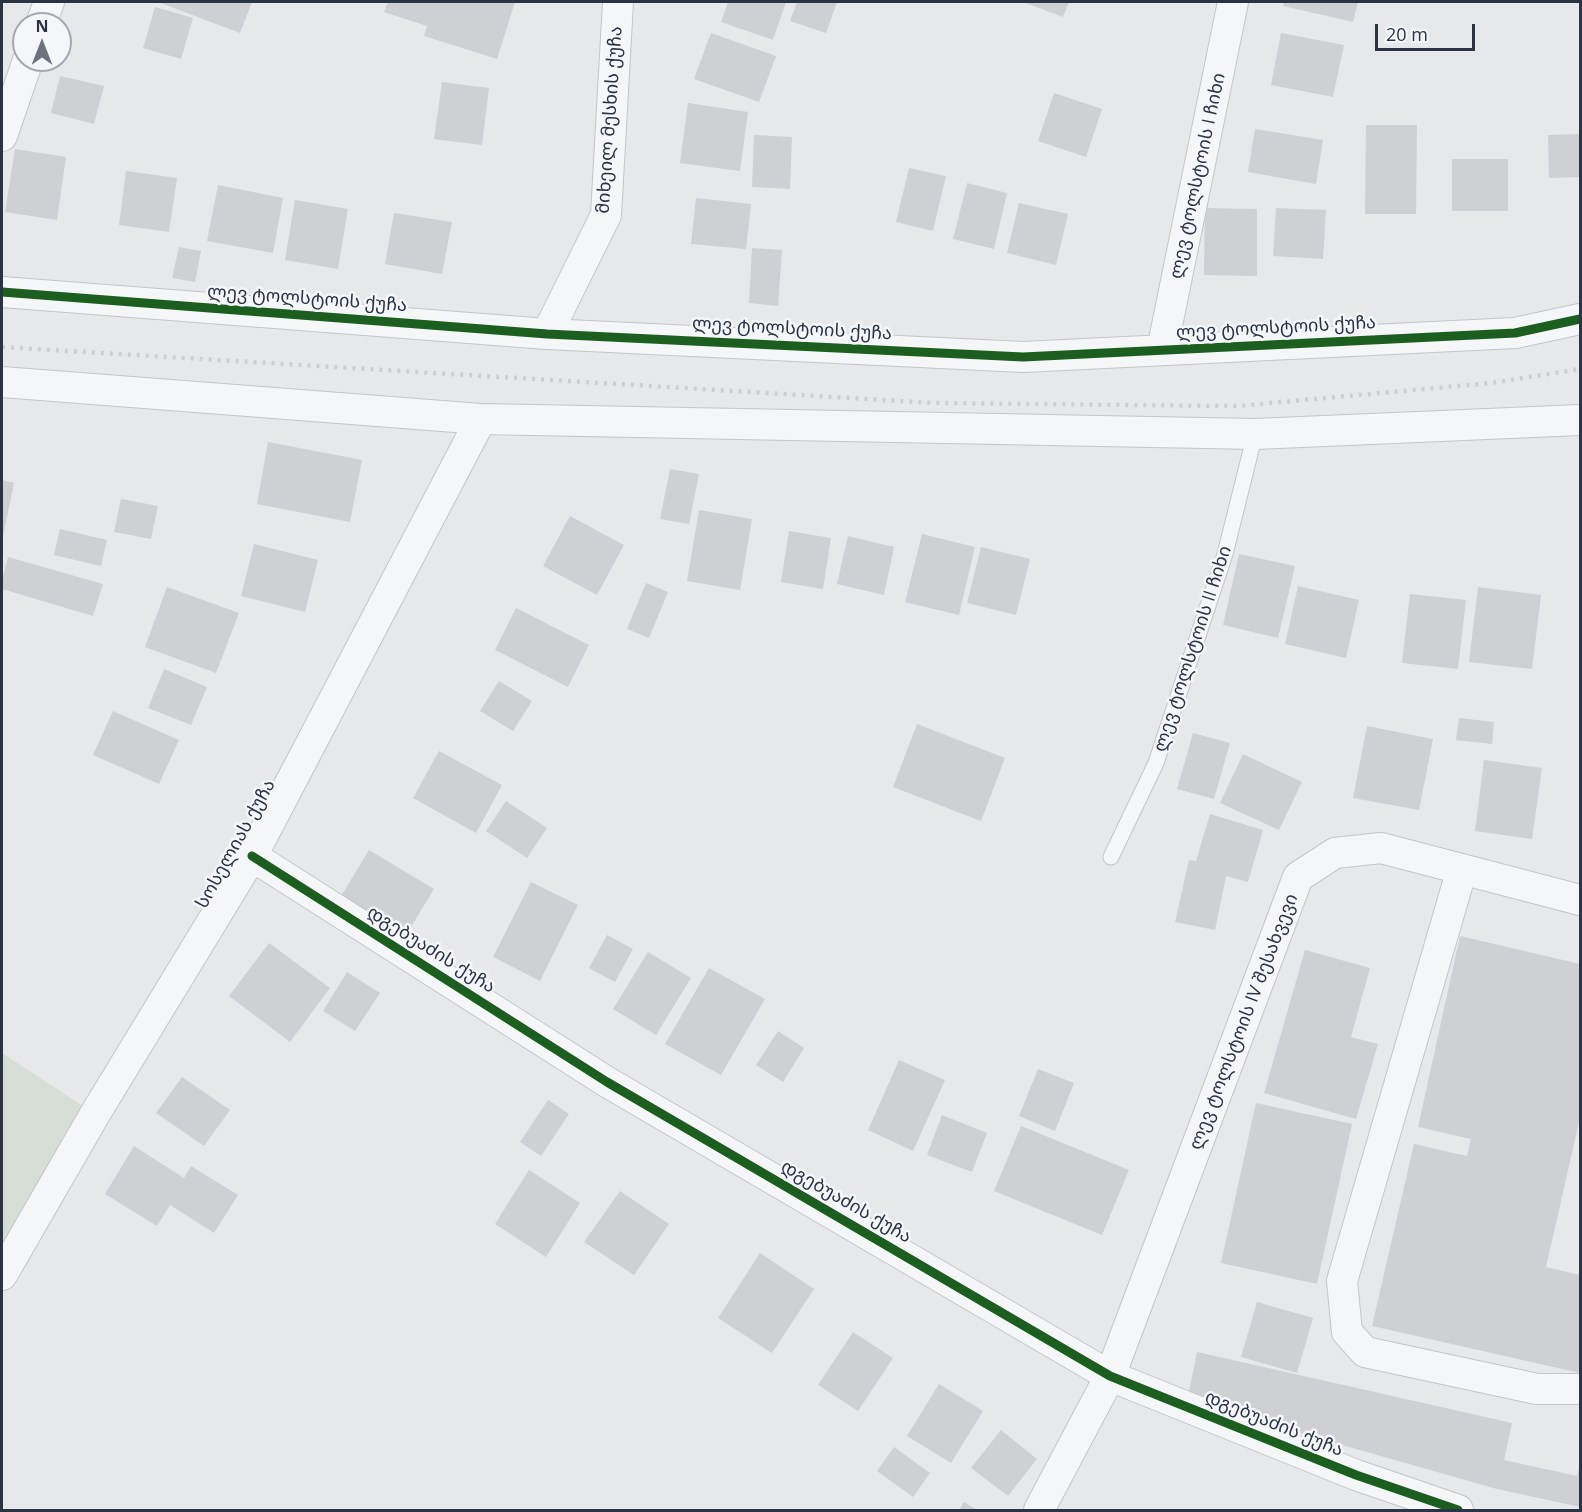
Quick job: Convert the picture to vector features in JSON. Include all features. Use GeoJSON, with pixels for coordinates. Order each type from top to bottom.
{"type":"FeatureCollection","features":[{"type":"Feature","properties":{"kind":"street","name":"მიხეილ მესხის ქუჩა"},"geometry":{"type":"LineString","coordinates":[[547,334],[606,215],[618,2]]}},
{"type":"Feature","properties":{"kind":"street","name":"ლევ ტოლსტოის I ჩიხი"},"geometry":{"type":"LineString","coordinates":[[1162,350],[1233,2]]}},
{"type":"Feature","properties":{"kind":"street"},"geometry":{"type":"LineString","coordinates":[[2,136],[24,72]]}},
{"type":"Feature","properties":{"kind":"street","name":"ლევ ტოლსტოის ქუჩა"},"geometry":{"type":"LineString","coordinates":[[2,292],[547,334],[1023,357],[1515,333],[1581,319]]}},
{"type":"Feature","properties":{"kind":"street"},"geometry":{"type":"LineString","coordinates":[[2,382],[481,419],[1255,434],[1581,420]]}},
{"type":"Feature","properties":{"kind":"street","name":"სოსელიას ქუჩა"},"geometry":{"type":"LineString","coordinates":[[2,1275],[95,1114],[252,856],[481,419]]}},
{"type":"Feature","properties":{"kind":"street","name":"ლევ ტოლსტოის IV შესახვევი"},"geometry":{"type":"LineString","coordinates":[[1039,1510],[1110,1376],[1299,878],[1335,852],[1381,848],[1581,900]]}},
{"type":"Feature","properties":{"kind":"street","name":"დგებუაძის ქუჩა"},"geometry":{"type":"LineString","coordinates":[[252,856],[607,1082],[1110,1376],[1356,1475],[1458,1510]]}},
{"type":"Feature","properties":{"kind":"street"},"geometry":{"type":"LineString","coordinates":[[1462,869],[1342,1281],[1347,1332],[1365,1352],[1537,1389],[1581,1389]]}},
{"type":"Feature","properties":{"kind":"lane","name":"ლევ ტოლსტოის II ჩიხი"},"geometry":{"type":"LineString","coordinates":[[1111,857],[1156,763],[1225,554],[1255,434]]}},
{"type":"Feature","properties":{"kind":"shaded area"},"geometry":{"type":"Polygon","coordinates":[[[2,1053],[95,1114],[2,1275],[2,1053]]]}},
{"type":"Feature","properties":{"kind":"building"},"geometry":{"type":"Polygon","coordinates":[[[158,2],[252,2],[240,33],[158,2]]]}},
{"type":"Feature","properties":{"kind":"building"},"geometry":{"type":"Polygon","coordinates":[[[388,2],[515,2],[497,59],[424,36],[427,26],[384,12],[388,2]]]}},
{"type":"Feature","properties":{"kind":"building"},"geometry":{"type":"Polygon","coordinates":[[[728,2],[786,2],[773,40],[721,22],[728,2]]]}},
{"type":"Feature","properties":{"kind":"building"},"geometry":{"type":"Polygon","coordinates":[[[797,2],[837,2],[826,33],[790,21],[797,2]]]}},
{"type":"Feature","properties":{"kind":"building"},"geometry":{"type":"Polygon","coordinates":[[[1023,2],[1069,2],[1063,17],[1023,2]]]}},
{"type":"Feature","properties":{"kind":"building"},"geometry":{"type":"Polygon","coordinates":[[[1284,2],[1358,2],[1353,22],[1283,6],[1284,2]]]}},
{"type":"Feature","properties":{"kind":"building"},"geometry":{"type":"Polygon","coordinates":[[[155,7],[193,18],[181,59],[143,48],[155,7]]]}},
{"type":"Feature","properties":{"kind":"building"},"geometry":{"type":"Polygon","coordinates":[[[711,33],[776,56],[759,102],[694,79],[711,33]]]}},
{"type":"Feature","properties":{"kind":"building"},"geometry":{"type":"Polygon","coordinates":[[[1281,33],[1344,45],[1333,97],[1271,85],[1281,33]]]}},
{"type":"Feature","properties":{"kind":"building"},"geometry":{"type":"Polygon","coordinates":[[[60,76],[104,86],[94,124],[51,113],[60,76]]]}},
{"type":"Feature","properties":{"kind":"building"},"geometry":{"type":"Polygon","coordinates":[[[442,82],[489,88],[482,145],[434,139],[442,82]]]}},
{"type":"Feature","properties":{"kind":"building"},"geometry":{"type":"Polygon","coordinates":[[[1054,93],[1102,109],[1086,157],[1038,141],[1054,93]]]}},
{"type":"Feature","properties":{"kind":"building"},"geometry":{"type":"Polygon","coordinates":[[[688,103],[748,112],[740,171],[680,163],[688,103]]]}},
{"type":"Feature","properties":{"kind":"building"},"geometry":{"type":"Polygon","coordinates":[[[1366,125],[1417,125],[1416,214],[1365,214],[1366,125]]]}},
{"type":"Feature","properties":{"kind":"building"},"geometry":{"type":"Polygon","coordinates":[[[1255,129],[1323,140],[1316,184],[1248,172],[1255,129]]]}},
{"type":"Feature","properties":{"kind":"building"},"geometry":{"type":"Polygon","coordinates":[[[1580,134],[1580,177],[1549,178],[1548,135],[1580,134]]]}},
{"type":"Feature","properties":{"kind":"building"},"geometry":{"type":"Polygon","coordinates":[[[754,135],[792,137],[790,189],[752,187],[754,135]]]}},
{"type":"Feature","properties":{"kind":"building"},"geometry":{"type":"Polygon","coordinates":[[[15,149],[66,157],[57,220],[5,212],[15,149]]]}},
{"type":"Feature","properties":{"kind":"building"},"geometry":{"type":"Polygon","coordinates":[[[1452,159],[1508,159],[1508,211],[1452,211],[1452,159]]]}},
{"type":"Feature","properties":{"kind":"building"},"geometry":{"type":"Polygon","coordinates":[[[909,168],[946,176],[933,231],[896,222],[909,168]]]}},
{"type":"Feature","properties":{"kind":"building"},"geometry":{"type":"Polygon","coordinates":[[[126,171],[177,178],[169,232],[119,225],[126,171]]]}},
{"type":"Feature","properties":{"kind":"building"},"geometry":{"type":"Polygon","coordinates":[[[967,183],[1007,193],[994,249],[953,239],[967,183]]]}},
{"type":"Feature","properties":{"kind":"building"},"geometry":{"type":"Polygon","coordinates":[[[218,185],[283,198],[273,253],[207,241],[218,185]]]}},
{"type":"Feature","properties":{"kind":"building"},"geometry":{"type":"Polygon","coordinates":[[[696,198],[751,204],[746,249],[691,244],[696,198]]]}},
{"type":"Feature","properties":{"kind":"building"},"geometry":{"type":"Polygon","coordinates":[[[295,200],[348,209],[338,269],[285,260],[295,200]]]}},
{"type":"Feature","properties":{"kind":"building"},"geometry":{"type":"Polygon","coordinates":[[[1019,203],[1068,214],[1056,265],[1007,253],[1019,203]]]}},
{"type":"Feature","properties":{"kind":"building"},"geometry":{"type":"Polygon","coordinates":[[[1205,208],[1257,209],[1257,276],[1204,275],[1205,208]]]}},
{"type":"Feature","properties":{"kind":"building"},"geometry":{"type":"Polygon","coordinates":[[[1276,208],[1326,210],[1323,259],[1273,256],[1276,208]]]}},
{"type":"Feature","properties":{"kind":"building"},"geometry":{"type":"Polygon","coordinates":[[[394,213],[452,222],[442,274],[385,264],[394,213]]]}},
{"type":"Feature","properties":{"kind":"building"},"geometry":{"type":"Polygon","coordinates":[[[179,247],[201,251],[195,282],[172,278],[179,247]]]}},
{"type":"Feature","properties":{"kind":"building"},"geometry":{"type":"Polygon","coordinates":[[[752,248],[782,250],[778,306],[749,303],[752,248]]]}},
{"type":"Feature","properties":{"kind":"building"},"geometry":{"type":"Polygon","coordinates":[[[268,442],[362,460],[350,522],[257,504],[268,442]]]}},
{"type":"Feature","properties":{"kind":"building"},"geometry":{"type":"Polygon","coordinates":[[[670,469],[699,474],[689,524],[660,519],[670,469]]]}},
{"type":"Feature","properties":{"kind":"building"},"geometry":{"type":"Polygon","coordinates":[[[2,480],[14,483],[3,536],[2,536],[2,480]]]}},
{"type":"Feature","properties":{"kind":"building"},"geometry":{"type":"Polygon","coordinates":[[[121,499],[158,506],[151,539],[114,532],[121,499]]]}},
{"type":"Feature","properties":{"kind":"building"},"geometry":{"type":"Polygon","coordinates":[[[699,510],[752,519],[740,590],[687,581],[699,510]]]}},
{"type":"Feature","properties":{"kind":"building"},"geometry":{"type":"Polygon","coordinates":[[[570,516],[624,545],[597,595],[543,566],[570,516]]]}},
{"type":"Feature","properties":{"kind":"building"},"geometry":{"type":"Polygon","coordinates":[[[60,529],[107,540],[101,566],[54,555],[60,529]]]}},
{"type":"Feature","properties":{"kind":"building"},"geometry":{"type":"Polygon","coordinates":[[[789,531],[831,538],[823,589],[781,582],[789,531]]]}},
{"type":"Feature","properties":{"kind":"building"},"geometry":{"type":"Polygon","coordinates":[[[922,534],[975,547],[959,615],[905,602],[922,534]]]}},
{"type":"Feature","properties":{"kind":"building"},"geometry":{"type":"Polygon","coordinates":[[[848,536],[894,547],[884,595],[837,584],[848,536]]]}},
{"type":"Feature","properties":{"kind":"building"},"geometry":{"type":"Polygon","coordinates":[[[254,544],[318,560],[305,612],[241,596],[254,544]]]}},
{"type":"Feature","properties":{"kind":"building"},"geometry":{"type":"Polygon","coordinates":[[[981,547],[1030,559],[1016,615],[967,603],[981,547]]]}},
{"type":"Feature","properties":{"kind":"building"},"geometry":{"type":"Polygon","coordinates":[[[1239,554],[1295,566],[1278,638],[1223,625],[1239,554]]]}},
{"type":"Feature","properties":{"kind":"building"},"geometry":{"type":"Polygon","coordinates":[[[8,557],[103,584],[93,616],[2,589],[8,557]]]}},
{"type":"Feature","properties":{"kind":"building"},"geometry":{"type":"Polygon","coordinates":[[[646,583],[668,592],[649,638],[627,629],[646,583]]]}},
{"type":"Feature","properties":{"kind":"building"},"geometry":{"type":"Polygon","coordinates":[[[1298,586],[1359,600],[1346,658],[1285,644],[1298,586]]]}},
{"type":"Feature","properties":{"kind":"building"},"geometry":{"type":"Polygon","coordinates":[[[167,587],[239,613],[216,673],[145,647],[167,587]]]}},
{"type":"Feature","properties":{"kind":"building"},"geometry":{"type":"Polygon","coordinates":[[[1478,587],[1541,595],[1532,669],[1469,662],[1478,587]]]}},
{"type":"Feature","properties":{"kind":"building"},"geometry":{"type":"Polygon","coordinates":[[[1410,594],[1466,600],[1458,669],[1402,663],[1410,594]]]}},
{"type":"Feature","properties":{"kind":"building"},"geometry":{"type":"Polygon","coordinates":[[[516,608],[589,645],[568,687],[495,650],[516,608]]]}},
{"type":"Feature","properties":{"kind":"building"},"geometry":{"type":"Polygon","coordinates":[[[164,669],[207,687],[191,725],[148,708],[164,669]]]}},
{"type":"Feature","properties":{"kind":"building"},"geometry":{"type":"Polygon","coordinates":[[[499,681],[532,701],[513,731],[480,711],[499,681]]]}},
{"type":"Feature","properties":{"kind":"building"},"geometry":{"type":"Polygon","coordinates":[[[113,711],[179,740],[159,784],[93,755],[113,711]]]}},
{"type":"Feature","properties":{"kind":"building"},"geometry":{"type":"Polygon","coordinates":[[[1459,718],[1494,722],[1492,744],[1456,740],[1459,718]]]}},
{"type":"Feature","properties":{"kind":"building"},"geometry":{"type":"Polygon","coordinates":[[[917,724],[1005,758],[981,821],[893,787],[917,724]]]}},
{"type":"Feature","properties":{"kind":"building"},"geometry":{"type":"Polygon","coordinates":[[[1367,726],[1433,739],[1419,810],[1353,798],[1367,726]]]}},
{"type":"Feature","properties":{"kind":"building"},"geometry":{"type":"Polygon","coordinates":[[[1193,733],[1230,743],[1214,799],[1177,789],[1193,733]]]}},
{"type":"Feature","properties":{"kind":"building"},"geometry":{"type":"Polygon","coordinates":[[[439,751],[502,785],[476,833],[413,798],[439,751]]]}},
{"type":"Feature","properties":{"kind":"building"},"geometry":{"type":"Polygon","coordinates":[[[1243,754],[1302,782],[1279,830],[1220,803],[1243,754]]]}},
{"type":"Feature","properties":{"kind":"building"},"geometry":{"type":"Polygon","coordinates":[[[1484,760],[1542,768],[1532,839],[1475,831],[1484,760]]]}},
{"type":"Feature","properties":{"kind":"building"},"geometry":{"type":"Polygon","coordinates":[[[506,801],[547,828],[527,858],[486,831],[506,801]]]}},
{"type":"Feature","properties":{"kind":"building"},"geometry":{"type":"Polygon","coordinates":[[[1210,814],[1263,830],[1248,882],[1226,876],[1215,930],[1175,922],[1189,860],[1196,861],[1210,814]]]}},
{"type":"Feature","properties":{"kind":"building"},"geometry":{"type":"Polygon","coordinates":[[[369,850],[434,889],[406,935],[341,896],[369,850]]]}},
{"type":"Feature","properties":{"kind":"building"},"geometry":{"type":"Polygon","coordinates":[[[531,882],[578,905],[540,981],[493,957],[531,882]]]}},
{"type":"Feature","properties":{"kind":"building"},"geometry":{"type":"Polygon","coordinates":[[[607,935],[633,949],[615,982],[589,968],[607,935]]]}},
{"type":"Feature","properties":{"kind":"building"},"geometry":{"type":"Polygon","coordinates":[[[1460,936],[1580,964],[1580,1118],[1546,1267],[1580,1275],[1580,1373],[1372,1326],[1414,1144],[1467,1156],[1471,1139],[1418,1127],[1460,936]]]}},
{"type":"Feature","properties":{"kind":"building"},"geometry":{"type":"Polygon","coordinates":[[[269,943],[330,988],[290,1042],[229,996],[269,943]]]}},
{"type":"Feature","properties":{"kind":"building"},"geometry":{"type":"Polygon","coordinates":[[[1305,950],[1370,968],[1351,1037],[1378,1044],[1356,1119],[1264,1093],[1305,950]]]}},
{"type":"Feature","properties":{"kind":"building"},"geometry":{"type":"Polygon","coordinates":[[[648,952],[691,978],[656,1035],[613,1009],[648,952]]]}},
{"type":"Feature","properties":{"kind":"building"},"geometry":{"type":"Polygon","coordinates":[[[709,968],[765,999],[721,1075],[665,1044],[709,968]]]}},
{"type":"Feature","properties":{"kind":"building"},"geometry":{"type":"Polygon","coordinates":[[[347,972],[380,993],[355,1031],[323,1011],[347,972]]]}},
{"type":"Feature","properties":{"kind":"building"},"geometry":{"type":"Polygon","coordinates":[[[778,1031],[804,1048],[783,1082],[756,1065],[778,1031]]]}},
{"type":"Feature","properties":{"kind":"building"},"geometry":{"type":"Polygon","coordinates":[[[899,1060],[945,1080],[913,1151],[868,1130],[899,1060]]]}},
{"type":"Feature","properties":{"kind":"building"},"geometry":{"type":"Polygon","coordinates":[[[1038,1069],[1074,1083],[1055,1131],[1019,1116],[1038,1069]]]}},
{"type":"Feature","properties":{"kind":"building"},"geometry":{"type":"Polygon","coordinates":[[[182,1077],[230,1110],[204,1146],[156,1113],[182,1077]]]}},
{"type":"Feature","properties":{"kind":"building"},"geometry":{"type":"Polygon","coordinates":[[[548,1100],[569,1114],[541,1156],[520,1142],[548,1100]]]}},
{"type":"Feature","properties":{"kind":"building"},"geometry":{"type":"Polygon","coordinates":[[[1256,1103],[1352,1124],[1317,1284],[1221,1263],[1256,1103]]]}},
{"type":"Feature","properties":{"kind":"building"},"geometry":{"type":"Polygon","coordinates":[[[942,1115],[987,1133],[972,1172],[927,1155],[942,1115]]]}},
{"type":"Feature","properties":{"kind":"building"},"geometry":{"type":"Polygon","coordinates":[[[1021,1126],[1129,1170],[1102,1235],[994,1191],[1021,1126]]]}},
{"type":"Feature","properties":{"kind":"building"},"geometry":{"type":"Polygon","coordinates":[[[134,1146],[184,1178],[191,1166],[238,1195],[214,1233],[170,1205],[157,1226],[105,1194],[134,1146]]]}},
{"type":"Feature","properties":{"kind":"building"},"geometry":{"type":"Polygon","coordinates":[[[529,1170],[580,1203],[546,1257],[495,1224],[529,1170]]]}},
{"type":"Feature","properties":{"kind":"building"},"geometry":{"type":"Polygon","coordinates":[[[620,1191],[669,1224],[634,1275],[584,1242],[620,1191]]]}},
{"type":"Feature","properties":{"kind":"building"},"geometry":{"type":"Polygon","coordinates":[[[760,1253],[814,1289],[772,1353],[718,1318],[760,1253]]]}},
{"type":"Feature","properties":{"kind":"building"},"geometry":{"type":"Polygon","coordinates":[[[1257,1302],[1313,1318],[1297,1373],[1241,1357],[1257,1302]]]}},
{"type":"Feature","properties":{"kind":"building"},"geometry":{"type":"Polygon","coordinates":[[[853,1332],[893,1358],[858,1411],[818,1385],[853,1332]]]}},
{"type":"Feature","properties":{"kind":"building"},"geometry":{"type":"Polygon","coordinates":[[[1197,1352],[1512,1423],[1504,1460],[1577,1476],[1580,1464],[1580,1507],[1497,1489],[1187,1401],[1197,1352]]]}},
{"type":"Feature","properties":{"kind":"building"},"geometry":{"type":"Polygon","coordinates":[[[939,1384],[983,1411],[951,1463],[907,1436],[939,1384]]]}},
{"type":"Feature","properties":{"kind":"building"},"geometry":{"type":"Polygon","coordinates":[[[1001,1430],[1037,1459],[1008,1496],[971,1468],[1001,1430]]]}},
{"type":"Feature","properties":{"kind":"building"},"geometry":{"type":"Polygon","coordinates":[[[894,1447],[930,1473],[913,1497],[877,1471],[894,1447]]]}},
{"type":"Feature","properties":{"kind":"building"},"geometry":{"type":"Polygon","coordinates":[[[964,1502],[977,1510],[959,1510],[964,1502]]]}},
{"type":"Feature","properties":{"kind":"railway"},"geometry":{"type":"LineString","coordinates":[[2,347],[933,403],[1237,406],[1491,383],[1580,369]]}},
{"type":"Feature","properties":{"kind":"cycle path"},"geometry":{"type":"LineString","coordinates":[[2,292],[547,334],[1023,357],[1515,333],[1580,319]]}},
{"type":"Feature","properties":{"kind":"cycle path"},"geometry":{"type":"LineString","coordinates":[[252,856],[607,1082],[1110,1376],[1356,1475],[1458,1510]]}}]}
